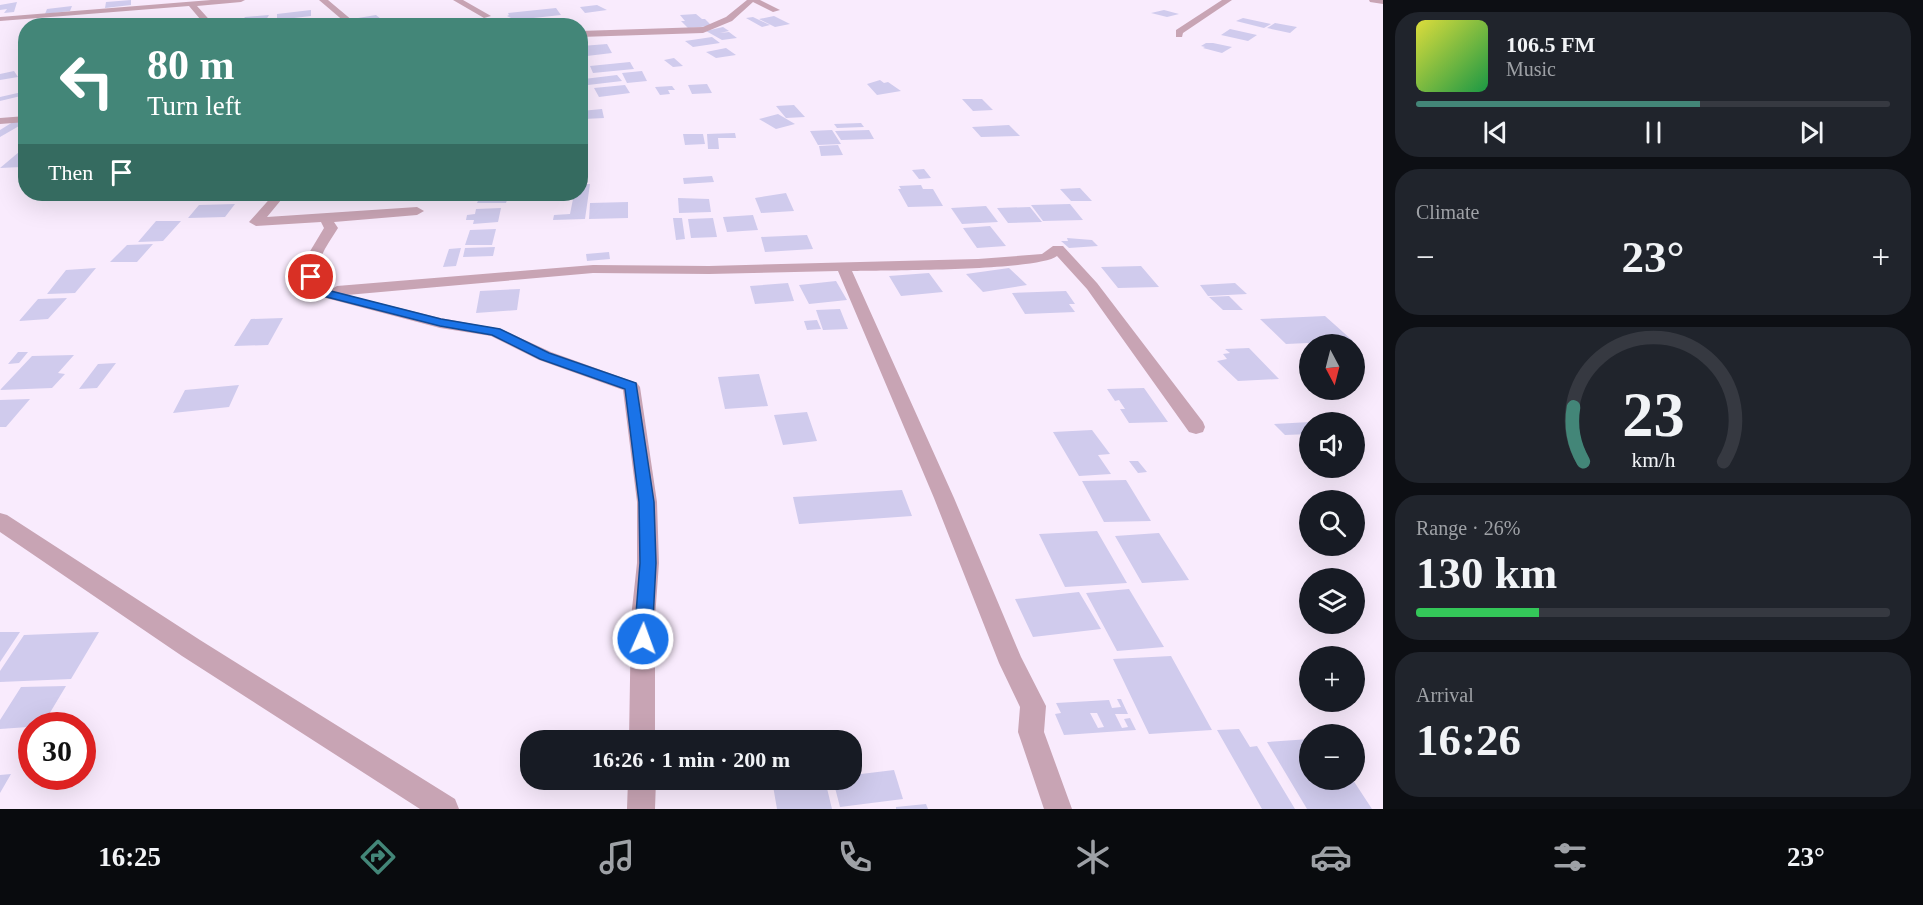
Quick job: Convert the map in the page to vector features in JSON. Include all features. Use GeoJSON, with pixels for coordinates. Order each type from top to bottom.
{"type":"FeatureCollection","features":[{"type":"Feature","properties":{"kind":"street"},"geometry":{"type":"LineString","coordinates":[[0,19],[145,4],[191,4],[241,0]]}},
{"type":"Feature","properties":{"kind":"street"},"geometry":{"type":"LineString","coordinates":[[323,0],[345,18]]}},
{"type":"Feature","properties":{"kind":"street"},"geometry":{"type":"LineString","coordinates":[[457,0],[487,16]]}},
{"type":"Feature","properties":{"kind":"street"},"geometry":{"type":"LineString","coordinates":[[588,34],[703,30],[717,26],[735,15],[752,0],[776,10]]}},
{"type":"Feature","properties":{"kind":"street"},"geometry":{"type":"LineString","coordinates":[[1179,35],[1179,32],[1212,8],[1228,0]]}},
{"type":"Feature","properties":{"kind":"street"},"geometry":{"type":"LineString","coordinates":[[1372,0],[1383,2]]}},
{"type":"Feature","properties":{"kind":"street"},"geometry":{"type":"LineString","coordinates":[[191,4],[204,18]]}},
{"type":"Feature","properties":{"kind":"street"},"geometry":{"type":"LineString","coordinates":[[0,121],[18,120]]}},
{"type":"Feature","properties":{"kind":"street"},"geometry":{"type":"LineString","coordinates":[[274,201],[256,222],[417,211],[326,219],[331,228],[310,263],[311,277],[323,292],[440,323],[495,332],[545,356],[632,387],[646,502],[648,563],[643,618],[642,730]]}},
{"type":"Feature","properties":{"kind":"street"},"geometry":{"type":"LineString","coordinates":[[323,292],[593,268],[709,270],[978,263],[1046,258],[1058,249],[1092,286],[1196,427]]}},
{"type":"Feature","properties":{"kind":"street"},"geometry":{"type":"LineString","coordinates":[[843,266],[944,498],[1011,663],[1033,706],[1032,732],[1059,809]]}},
{"type":"Feature","properties":{"kind":"street"},"geometry":{"type":"LineString","coordinates":[[0,520],[191,648],[445,809]]}},
{"type":"Feature","properties":{"kind":"street"},"geometry":{"type":"LineString","coordinates":[[641,809],[642,790]]}},
{"type":"Feature","properties":{"kind":"building"},"geometry":{"type":"Polygon","coordinates":[[[131,0],[131,5],[105,8],[106,2],[131,0]]]}},
{"type":"Feature","properties":{"kind":"building"},"geometry":{"type":"Polygon","coordinates":[[[17,2],[14,12],[4,13],[7,9],[0,10],[0,5],[17,2]]]}},
{"type":"Feature","properties":{"kind":"building"},"geometry":{"type":"Polygon","coordinates":[[[597,5],[607,10],[585,13],[580,7],[597,5]]]}},
{"type":"Feature","properties":{"kind":"building"},"geometry":{"type":"Polygon","coordinates":[[[72,6],[70,11],[45,14],[47,9],[72,6]]]}},
{"type":"Feature","properties":{"kind":"building"},"geometry":{"type":"Polygon","coordinates":[[[556,8],[561,15],[511,18],[507,16],[508,13],[556,8]]]}},
{"type":"Feature","properties":{"kind":"building"},"geometry":{"type":"Polygon","coordinates":[[[311,10],[311,16],[294,18],[277,18],[277,14],[311,10]]]}},
{"type":"Feature","properties":{"kind":"building"},"geometry":{"type":"Polygon","coordinates":[[[1164,10],[1179,14],[1167,17],[1151,13],[1164,10]]]}},
{"type":"Feature","properties":{"kind":"building"},"geometry":{"type":"Polygon","coordinates":[[[696,14],[712,26],[688,28],[681,21],[685,21],[680,15],[696,14]]]}},
{"type":"Feature","properties":{"kind":"building"},"geometry":{"type":"Polygon","coordinates":[[[269,15],[267,18],[245,17],[269,15]]]}},
{"type":"Feature","properties":{"kind":"building"},"geometry":{"type":"Polygon","coordinates":[[[376,15],[380,18],[358,18],[376,15]]]}},
{"type":"Feature","properties":{"kind":"building"},"geometry":{"type":"Polygon","coordinates":[[[774,16],[790,24],[775,27],[759,19],[774,16]]]}},
{"type":"Feature","properties":{"kind":"building"},"geometry":{"type":"Polygon","coordinates":[[[753,17],[770,25],[762,27],[746,18],[753,17]]]}},
{"type":"Feature","properties":{"kind":"building"},"geometry":{"type":"Polygon","coordinates":[[[1243,18],[1271,24],[1264,28],[1236,21],[1243,18]]]}},
{"type":"Feature","properties":{"kind":"building"},"geometry":{"type":"Polygon","coordinates":[[[1275,23],[1297,27],[1290,33],[1267,28],[1275,23]]]}},
{"type":"Feature","properties":{"kind":"building"},"geometry":{"type":"Polygon","coordinates":[[[723,27],[729,31],[720,33],[729,32],[737,38],[722,40],[706,31],[723,27]]]}},
{"type":"Feature","properties":{"kind":"building"},"geometry":{"type":"Polygon","coordinates":[[[1230,29],[1257,35],[1248,41],[1221,35],[1230,29]]]}},
{"type":"Feature","properties":{"kind":"building"},"geometry":{"type":"Polygon","coordinates":[[[712,37],[720,43],[693,47],[685,41],[712,37]]]}},
{"type":"Feature","properties":{"kind":"building"},"geometry":{"type":"Polygon","coordinates":[[[1206,43],[1232,47],[1222,53],[1201,46],[1206,43]]]}},
{"type":"Feature","properties":{"kind":"building"},"geometry":{"type":"Polygon","coordinates":[[[607,44],[612,53],[588,56],[588,46],[607,44]]]}},
{"type":"Feature","properties":{"kind":"building"},"geometry":{"type":"Polygon","coordinates":[[[726,48],[736,55],[716,58],[706,52],[726,48]]]}},
{"type":"Feature","properties":{"kind":"building"},"geometry":{"type":"Polygon","coordinates":[[[674,58],[683,66],[673,67],[664,60],[674,58]]]}},
{"type":"Feature","properties":{"kind":"building"},"geometry":{"type":"Polygon","coordinates":[[[630,62],[634,69],[593,73],[590,66],[630,62]]]}},
{"type":"Feature","properties":{"kind":"building"},"geometry":{"type":"Polygon","coordinates":[[[14,71],[18,77],[0,80],[0,74],[14,71]]]}},
{"type":"Feature","properties":{"kind":"building"},"geometry":{"type":"Polygon","coordinates":[[[642,71],[647,81],[627,83],[622,73],[642,71]]]}},
{"type":"Feature","properties":{"kind":"building"},"geometry":{"type":"Polygon","coordinates":[[[617,75],[622,81],[588,85],[588,79],[617,75]]]}},
{"type":"Feature","properties":{"kind":"building"},"geometry":{"type":"Polygon","coordinates":[[[880,80],[884,83],[888,82],[901,91],[877,95],[867,84],[880,80]]]}},
{"type":"Feature","properties":{"kind":"building"},"geometry":{"type":"Polygon","coordinates":[[[707,84],[712,93],[692,94],[688,85],[707,84]]]}},
{"type":"Feature","properties":{"kind":"building"},"geometry":{"type":"Polygon","coordinates":[[[625,85],[630,93],[599,97],[594,88],[625,85]]]}},
{"type":"Feature","properties":{"kind":"building"},"geometry":{"type":"Polygon","coordinates":[[[672,86],[675,90],[668,90],[670,94],[660,95],[655,87],[672,86]]]}},
{"type":"Feature","properties":{"kind":"building"},"geometry":{"type":"Polygon","coordinates":[[[18,93],[18,97],[0,101],[0,97],[18,93]]]}},
{"type":"Feature","properties":{"kind":"building"},"geometry":{"type":"Polygon","coordinates":[[[962,99],[982,99],[993,110],[973,111],[962,99]]]}},
{"type":"Feature","properties":{"kind":"building"},"geometry":{"type":"Polygon","coordinates":[[[794,105],[805,117],[786,118],[776,106],[794,105]]]}},
{"type":"Feature","properties":{"kind":"building"},"geometry":{"type":"Polygon","coordinates":[[[602,109],[604,118],[588,119],[588,110],[602,109]]]}},
{"type":"Feature","properties":{"kind":"building"},"geometry":{"type":"Polygon","coordinates":[[[778,114],[795,124],[776,129],[759,119],[778,114]]]}},
{"type":"Feature","properties":{"kind":"building"},"geometry":{"type":"Polygon","coordinates":[[[13,122],[18,122],[18,127],[0,137],[0,130],[13,122]]]}},
{"type":"Feature","properties":{"kind":"building"},"geometry":{"type":"Polygon","coordinates":[[[861,123],[864,127],[837,128],[834,124],[861,123]]]}},
{"type":"Feature","properties":{"kind":"building"},"geometry":{"type":"Polygon","coordinates":[[[1009,125],[1020,136],[981,137],[972,127],[1009,125]]]}},
{"type":"Feature","properties":{"kind":"building"},"geometry":{"type":"Polygon","coordinates":[[[832,130],[841,144],[818,145],[810,131],[832,130]]]}},
{"type":"Feature","properties":{"kind":"building"},"geometry":{"type":"Polygon","coordinates":[[[869,130],[874,139],[841,140],[835,131],[869,130]]]}},
{"type":"Feature","properties":{"kind":"building"},"geometry":{"type":"Polygon","coordinates":[[[735,133],[736,138],[718,138],[719,149],[708,149],[707,134],[735,133]]]}},
{"type":"Feature","properties":{"kind":"building"},"geometry":{"type":"Polygon","coordinates":[[[683,134],[703,134],[705,144],[685,145],[683,134]]]}},
{"type":"Feature","properties":{"kind":"building"},"geometry":{"type":"Polygon","coordinates":[[[838,145],[843,155],[821,156],[819,146],[838,145]]]}},
{"type":"Feature","properties":{"kind":"building"},"geometry":{"type":"Polygon","coordinates":[[[18,153],[18,167],[0,168],[18,153]]]}},
{"type":"Feature","properties":{"kind":"building"},"geometry":{"type":"Polygon","coordinates":[[[924,169],[931,178],[919,179],[912,170],[924,169]]]}},
{"type":"Feature","properties":{"kind":"building"},"geometry":{"type":"Polygon","coordinates":[[[712,176],[714,182],[684,184],[683,178],[712,176]]]}},
{"type":"Feature","properties":{"kind":"building"},"geometry":{"type":"Polygon","coordinates":[[[921,185],[923,189],[933,189],[943,206],[908,207],[898,189],[901,189],[899,186],[921,185]]]}},
{"type":"Feature","properties":{"kind":"building"},"geometry":{"type":"Polygon","coordinates":[[[1080,188],[1092,201],[1071,201],[1060,189],[1080,188]]]}},
{"type":"Feature","properties":{"kind":"building"},"geometry":{"type":"Polygon","coordinates":[[[786,193],[794,211],[761,213],[755,198],[786,193]]]}},
{"type":"Feature","properties":{"kind":"building"},"geometry":{"type":"Polygon","coordinates":[[[678,198],[709,199],[711,212],[679,213],[678,198]]]}},
{"type":"Feature","properties":{"kind":"building"},"geometry":{"type":"Polygon","coordinates":[[[478,201],[507,201],[506,203],[477,203],[478,201]]]}},
{"type":"Feature","properties":{"kind":"building"},"geometry":{"type":"Polygon","coordinates":[[[573,201],[588,201],[585,219],[553,220],[554,215],[570,214],[573,201]]]}},
{"type":"Feature","properties":{"kind":"building"},"geometry":{"type":"Polygon","coordinates":[[[628,202],[628,218],[589,219],[590,203],[628,202]]]}},
{"type":"Feature","properties":{"kind":"building"},"geometry":{"type":"Polygon","coordinates":[[[235,204],[225,217],[188,218],[199,205],[235,204]]]}},
{"type":"Feature","properties":{"kind":"building"},"geometry":{"type":"Polygon","coordinates":[[[1070,204],[1083,220],[1043,221],[1031,205],[1070,204]]]}},
{"type":"Feature","properties":{"kind":"building"},"geometry":{"type":"Polygon","coordinates":[[[986,206],[998,222],[962,224],[951,208],[986,206]]]}},
{"type":"Feature","properties":{"kind":"building"},"geometry":{"type":"Polygon","coordinates":[[[1030,207],[1042,222],[1008,223],[997,208],[1030,207]]]}},
{"type":"Feature","properties":{"kind":"building"},"geometry":{"type":"Polygon","coordinates":[[[501,208],[498,222],[473,224],[474,220],[466,220],[467,215],[475,214],[476,209],[501,208]]]}},
{"type":"Feature","properties":{"kind":"building"},"geometry":{"type":"Polygon","coordinates":[[[753,215],[758,230],[727,232],[723,217],[753,215]]]}},
{"type":"Feature","properties":{"kind":"building"},"geometry":{"type":"Polygon","coordinates":[[[673,218],[682,218],[685,239],[676,240],[673,218]]]}},
{"type":"Feature","properties":{"kind":"building"},"geometry":{"type":"Polygon","coordinates":[[[713,218],[717,237],[691,238],[688,219],[713,218]]]}},
{"type":"Feature","properties":{"kind":"building"},"geometry":{"type":"Polygon","coordinates":[[[156,221],[181,221],[163,241],[138,242],[156,221]]]}},
{"type":"Feature","properties":{"kind":"building"},"geometry":{"type":"Polygon","coordinates":[[[990,226],[1006,246],[977,248],[963,228],[990,226]]]}},
{"type":"Feature","properties":{"kind":"building"},"geometry":{"type":"Polygon","coordinates":[[[496,229],[492,245],[465,245],[470,230],[496,229]]]}},
{"type":"Feature","properties":{"kind":"building"},"geometry":{"type":"Polygon","coordinates":[[[807,235],[813,249],[765,252],[761,237],[807,235]]]}},
{"type":"Feature","properties":{"kind":"building"},"geometry":{"type":"Polygon","coordinates":[[[1067,238],[1092,240],[1098,246],[1069,248],[1061,241],[1068,241],[1067,238]]]}},
{"type":"Feature","properties":{"kind":"building"},"geometry":{"type":"Polygon","coordinates":[[[153,244],[137,262],[110,262],[127,245],[153,244]]]}},
{"type":"Feature","properties":{"kind":"building"},"geometry":{"type":"Polygon","coordinates":[[[495,247],[493,256],[463,257],[465,248],[495,247]]]}},
{"type":"Feature","properties":{"kind":"building"},"geometry":{"type":"Polygon","coordinates":[[[461,248],[456,266],[443,267],[449,249],[461,248]]]}},
{"type":"Feature","properties":{"kind":"building"},"geometry":{"type":"Polygon","coordinates":[[[609,252],[610,259],[587,261],[586,254],[609,252]]]}},
{"type":"Feature","properties":{"kind":"building"},"geometry":{"type":"Polygon","coordinates":[[[1141,266],[1159,287],[1118,288],[1101,267],[1141,266]]]}},
{"type":"Feature","properties":{"kind":"building"},"geometry":{"type":"Polygon","coordinates":[[[96,268],[75,293],[47,294],[66,270],[96,268]]]}},
{"type":"Feature","properties":{"kind":"building"},"geometry":{"type":"Polygon","coordinates":[[[1009,268],[1027,285],[983,292],[966,274],[1009,268]]]}},
{"type":"Feature","properties":{"kind":"building"},"geometry":{"type":"Polygon","coordinates":[[[929,273],[943,292],[901,296],[889,276],[929,273]]]}},
{"type":"Feature","properties":{"kind":"building"},"geometry":{"type":"Polygon","coordinates":[[[836,281],[847,300],[809,304],[799,285],[836,281]]]}},
{"type":"Feature","properties":{"kind":"building"},"geometry":{"type":"Polygon","coordinates":[[[788,283],[794,301],[755,304],[750,286],[788,283]]]}},
{"type":"Feature","properties":{"kind":"building"},"geometry":{"type":"Polygon","coordinates":[[[1235,283],[1247,294],[1208,296],[1200,285],[1235,283]]]}},
{"type":"Feature","properties":{"kind":"building"},"geometry":{"type":"Polygon","coordinates":[[[520,289],[517,310],[476,313],[480,291],[520,289]]]}},
{"type":"Feature","properties":{"kind":"building"},"geometry":{"type":"Polygon","coordinates":[[[1066,291],[1075,304],[1069,304],[1075,312],[1025,314],[1012,293],[1066,291]]]}},
{"type":"Feature","properties":{"kind":"building"},"geometry":{"type":"Polygon","coordinates":[[[1229,296],[1243,310],[1223,310],[1209,297],[1229,296]]]}},
{"type":"Feature","properties":{"kind":"building"},"geometry":{"type":"Polygon","coordinates":[[[67,298],[48,319],[19,321],[38,299],[67,298]]]}},
{"type":"Feature","properties":{"kind":"building"},"geometry":{"type":"Polygon","coordinates":[[[840,309],[848,329],[823,330],[816,310],[840,309]]]}},
{"type":"Feature","properties":{"kind":"building"},"geometry":{"type":"Polygon","coordinates":[[[1325,316],[1345,334],[1299,334],[1299,343],[1286,344],[1260,319],[1325,316]]]}},
{"type":"Feature","properties":{"kind":"building"},"geometry":{"type":"Polygon","coordinates":[[[283,318],[268,345],[234,346],[251,319],[283,318]]]}},
{"type":"Feature","properties":{"kind":"building"},"geometry":{"type":"Polygon","coordinates":[[[817,320],[821,329],[807,330],[804,321],[817,320]]]}},
{"type":"Feature","properties":{"kind":"building"},"geometry":{"type":"Polygon","coordinates":[[[1249,348],[1279,379],[1238,381],[1217,361],[1227,359],[1223,354],[1230,353],[1225,349],[1249,348]]]}},
{"type":"Feature","properties":{"kind":"building"},"geometry":{"type":"Polygon","coordinates":[[[18,352],[28,352],[19,363],[8,364],[18,352]]]}},
{"type":"Feature","properties":{"kind":"building"},"geometry":{"type":"Polygon","coordinates":[[[74,355],[58,373],[65,374],[52,388],[0,390],[32,356],[74,355]]]}},
{"type":"Feature","properties":{"kind":"building"},"geometry":{"type":"Polygon","coordinates":[[[116,363],[97,388],[79,389],[98,364],[116,363]]]}},
{"type":"Feature","properties":{"kind":"building"},"geometry":{"type":"Polygon","coordinates":[[[759,374],[768,406],[725,409],[718,377],[759,374]]]}},
{"type":"Feature","properties":{"kind":"building"},"geometry":{"type":"Polygon","coordinates":[[[239,385],[229,407],[173,413],[185,390],[239,385]]]}},
{"type":"Feature","properties":{"kind":"building"},"geometry":{"type":"Polygon","coordinates":[[[1144,388],[1168,422],[1129,423],[1120,409],[1125,409],[1119,400],[1115,401],[1107,389],[1144,388]]]}},
{"type":"Feature","properties":{"kind":"building"},"geometry":{"type":"Polygon","coordinates":[[[30,399],[6,427],[0,427],[0,400],[30,399]]]}},
{"type":"Feature","properties":{"kind":"building"},"geometry":{"type":"Polygon","coordinates":[[[807,412],[817,441],[783,445],[774,415],[807,412]]]}},
{"type":"Feature","properties":{"kind":"building"},"geometry":{"type":"Polygon","coordinates":[[[1299,423],[1299,434],[1285,435],[1274,424],[1299,423]]]}},
{"type":"Feature","properties":{"kind":"building"},"geometry":{"type":"Polygon","coordinates":[[[1092,430],[1110,454],[1098,455],[1111,474],[1079,476],[1053,432],[1092,430]]]}},
{"type":"Feature","properties":{"kind":"building"},"geometry":{"type":"Polygon","coordinates":[[[1129,461],[1138,461],[1147,472],[1138,473],[1129,461]]]}},
{"type":"Feature","properties":{"kind":"building"},"geometry":{"type":"Polygon","coordinates":[[[1126,480],[1151,521],[1104,522],[1082,481],[1126,480]]]}},
{"type":"Feature","properties":{"kind":"building"},"geometry":{"type":"Polygon","coordinates":[[[902,490],[912,516],[799,524],[793,497],[902,490]]]}},
{"type":"Feature","properties":{"kind":"building"},"geometry":{"type":"Polygon","coordinates":[[[1097,531],[1127,583],[1065,587],[1039,534],[1097,531]]]}},
{"type":"Feature","properties":{"kind":"building"},"geometry":{"type":"Polygon","coordinates":[[[1159,533],[1189,580],[1142,583],[1115,536],[1159,533]]]}},
{"type":"Feature","properties":{"kind":"building"},"geometry":{"type":"Polygon","coordinates":[[[1129,589],[1164,647],[1117,651],[1086,593],[1129,589]]]}},
{"type":"Feature","properties":{"kind":"building"},"geometry":{"type":"Polygon","coordinates":[[[1079,592],[1101,629],[1033,637],[1015,599],[1079,592]]]}},
{"type":"Feature","properties":{"kind":"building"},"geometry":{"type":"Polygon","coordinates":[[[0,632],[20,632],[0,662],[0,632]]]}},
{"type":"Feature","properties":{"kind":"building"},"geometry":{"type":"Polygon","coordinates":[[[99,632],[71,679],[0,682],[0,671],[24,635],[99,632]]]}},
{"type":"Feature","properties":{"kind":"building"},"geometry":{"type":"Polygon","coordinates":[[[1171,656],[1212,730],[1149,734],[1113,659],[1171,656]]]}},
{"type":"Feature","properties":{"kind":"building"},"geometry":{"type":"Polygon","coordinates":[[[66,686],[50,712],[18,712],[18,728],[0,729],[0,720],[21,687],[66,686]]]}},
{"type":"Feature","properties":{"kind":"building"},"geometry":{"type":"Polygon","coordinates":[[[1117,699],[1121,699],[1128,714],[1115,714],[1122,728],[1128,727],[1124,719],[1130,718],[1136,730],[1064,735],[1055,714],[1061,713],[1056,703],[1109,700],[1112,708],[1121,707],[1117,699]],[[1090,713],[1098,728],[1104,727],[1097,713],[1090,713]]]}},
{"type":"Feature","properties":{"kind":"building"},"geometry":{"type":"Polygon","coordinates":[[[1239,729],[1250,747],[1257,746],[1295,809],[1262,809],[1217,730],[1239,729]]]}},
{"type":"Feature","properties":{"kind":"building"},"geometry":{"type":"Polygon","coordinates":[[[1299,740],[1299,790],[1360,790],[1372,809],[1307,809],[1267,742],[1299,740]]]}},
{"type":"Feature","properties":{"kind":"building"},"geometry":{"type":"Polygon","coordinates":[[[894,770],[903,799],[840,807],[836,790],[862,790],[862,774],[894,770]]]}},
{"type":"Feature","properties":{"kind":"building"},"geometry":{"type":"Polygon","coordinates":[[[11,774],[0,793],[0,775],[11,774]]]}},
{"type":"Feature","properties":{"kind":"building"},"geometry":{"type":"Polygon","coordinates":[[[774,790],[827,790],[832,809],[777,809],[774,790]]]}},
{"type":"Feature","properties":{"kind":"building"},"geometry":{"type":"Polygon","coordinates":[[[926,804],[928,809],[896,809],[896,807],[926,804]]]}},
{"type":"Feature","properties":{"kind":"route"},"geometry":{"type":"LineString","coordinates":[[311,277],[323,292],[440,323],[495,332],[545,356],[632,387],[646,502],[648,563],[643,639]]}}]}
